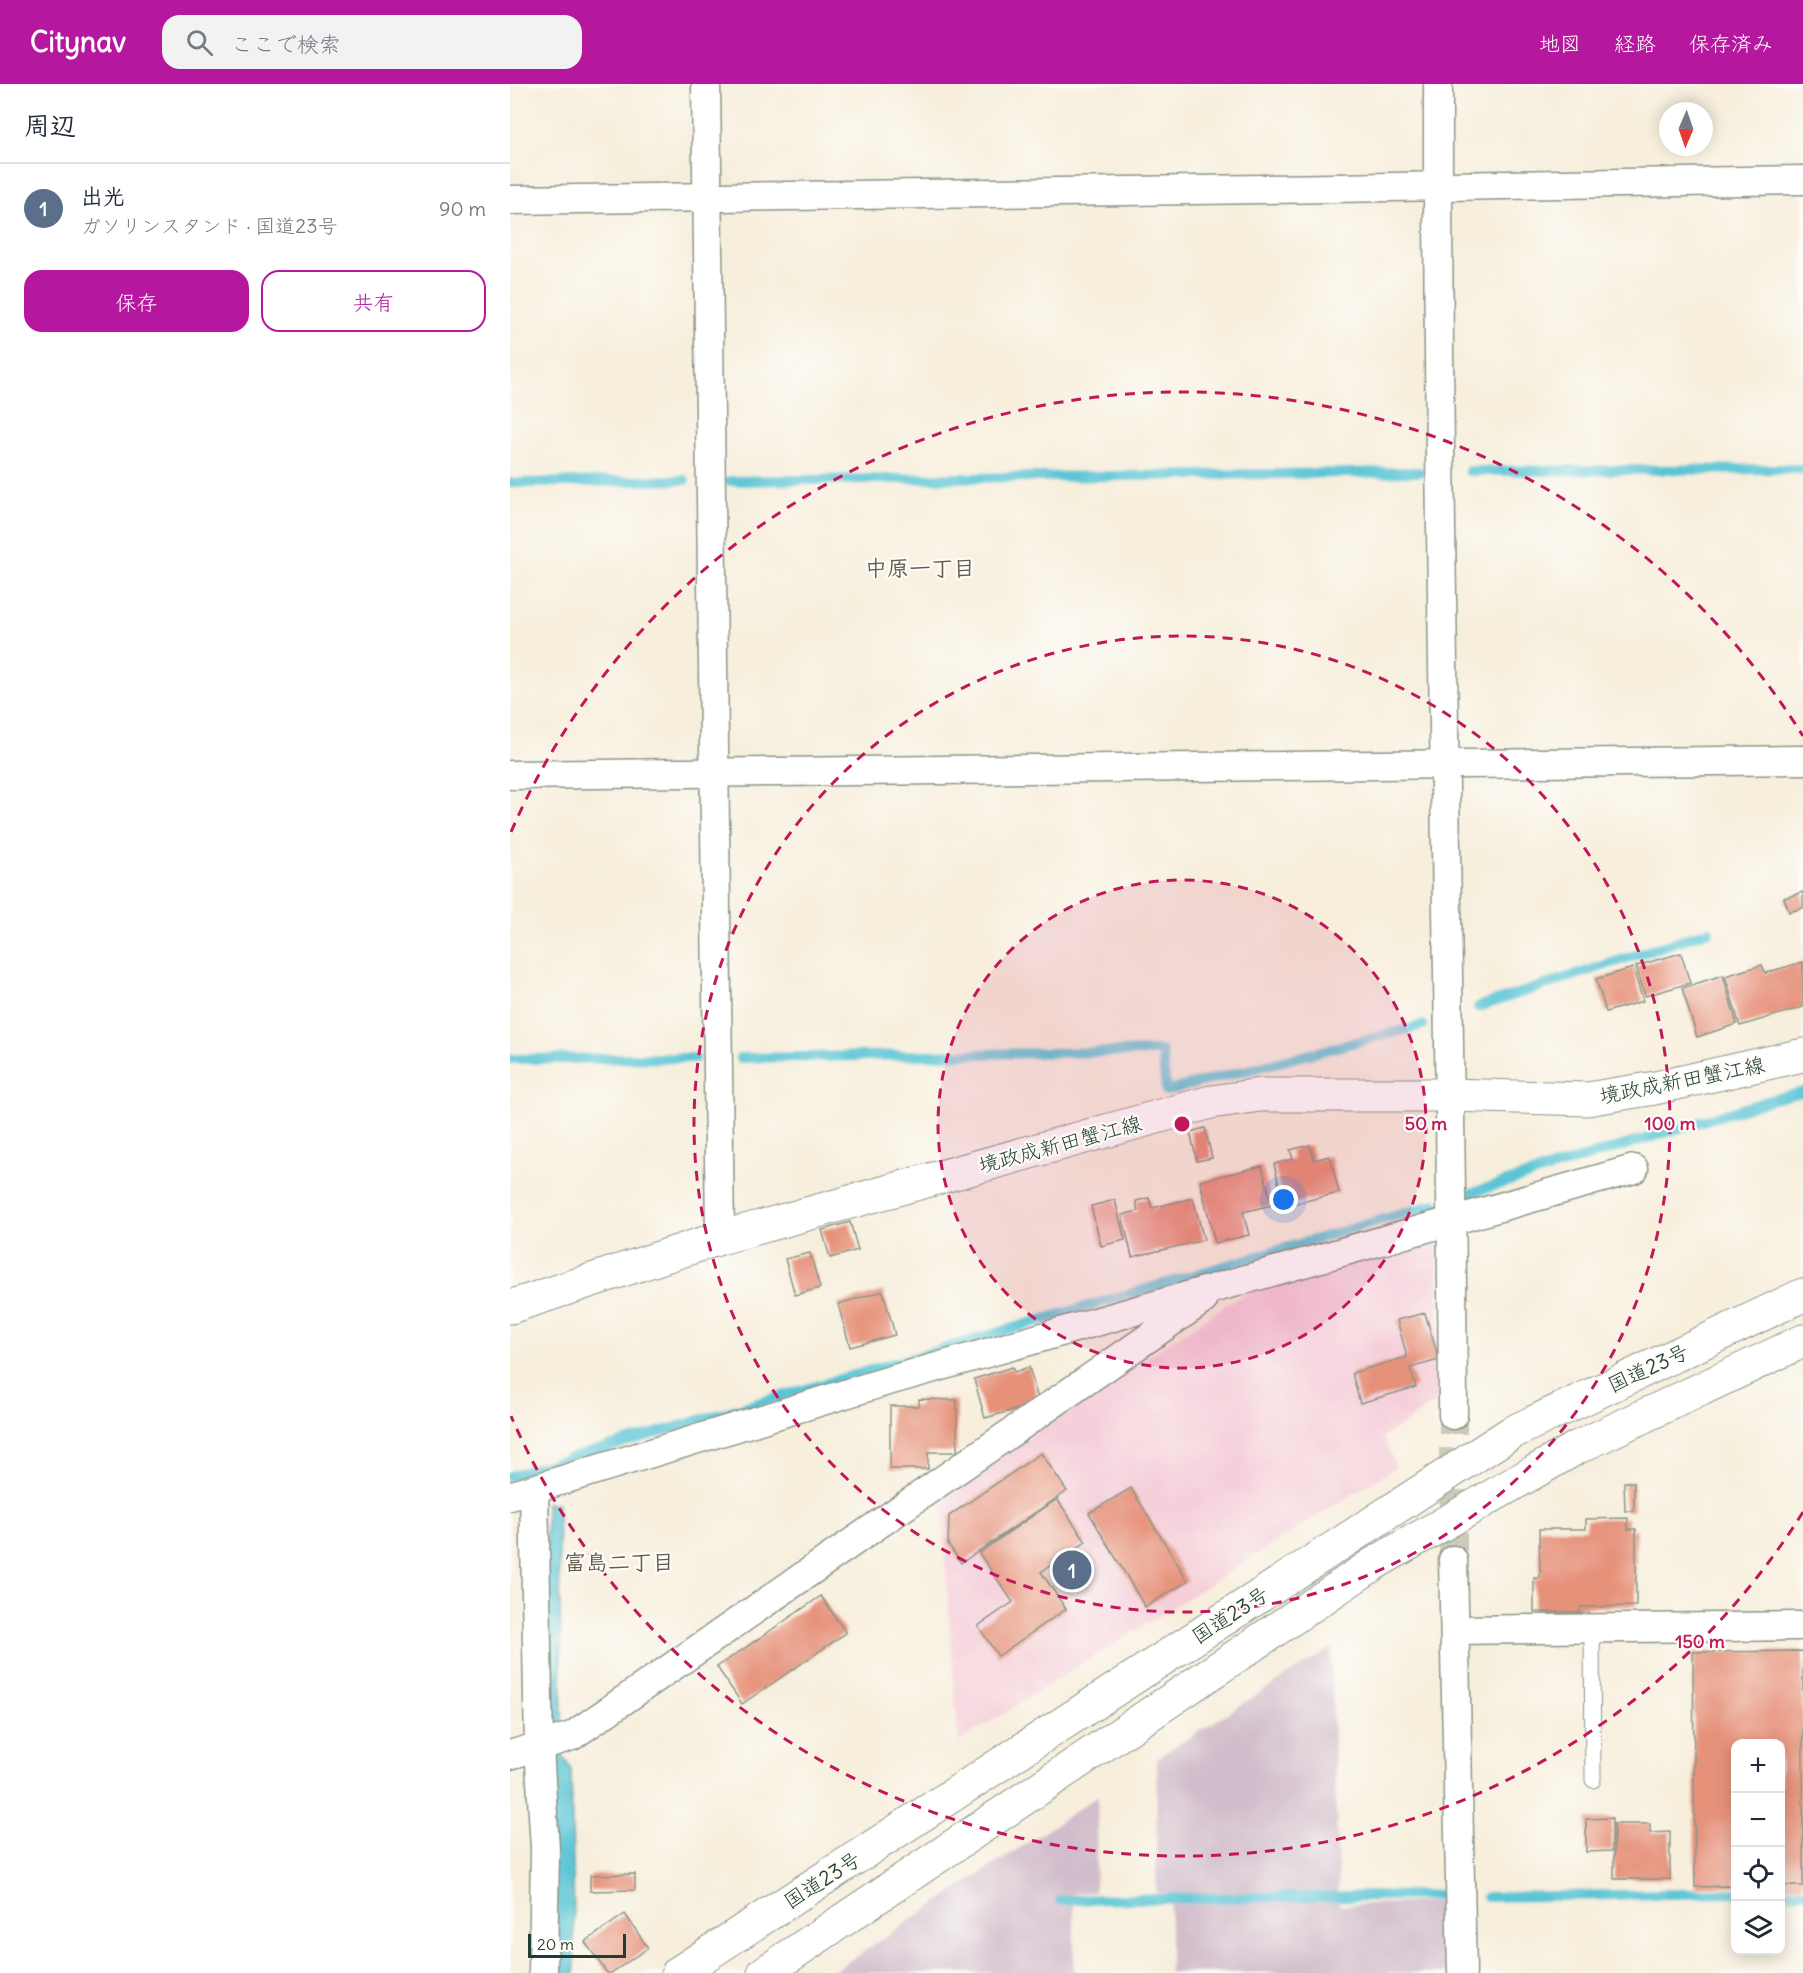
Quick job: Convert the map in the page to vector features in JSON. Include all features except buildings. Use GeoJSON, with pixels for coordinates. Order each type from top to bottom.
{"type":"FeatureCollection","features":[{"type":"Feature","properties":{"kind":"main road","name":"境政成新田蟹江線"},"geometry":{"type":"LineString","coordinates":[[510,1307],[720,1238],[1211,1102],[1260,1095],[1451,1095],[1587,1099],[1655,1088],[1803,1055]]}},
{"type":"Feature","properties":{"kind":"main road","name":"国道23号"},"geometry":{"type":"LineString","coordinates":[[678,1973],[1511,1433],[1803,1295]]}},
{"type":"Feature","properties":{"kind":"main road","name":"国道23号"},"geometry":{"type":"LineString","coordinates":[[764,1973],[1375,1563],[1576,1448],[1803,1341]]}},
{"type":"Feature","properties":{"kind":"street"},"geometry":{"type":"LineString","coordinates":[[706,84],[720,1238]]}},
{"type":"Feature","properties":{"kind":"street"},"geometry":{"type":"LineString","coordinates":[[1438,84],[1454,1415]]}},
{"type":"Feature","properties":{"kind":"street"},"geometry":{"type":"LineString","coordinates":[[510,200],[707,199],[1803,180]]}},
{"type":"Feature","properties":{"kind":"street"},"geometry":{"type":"LineString","coordinates":[[510,775],[1803,760]]}},
{"type":"Feature","properties":{"kind":"street"},"geometry":{"type":"LineString","coordinates":[[543,1973],[545,1849],[542,1746],[522,1493],[881,1383],[1634,1169]]}},
{"type":"Feature","properties":{"kind":"street"},"geometry":{"type":"LineString","coordinates":[[510,1755],[572,1736],[1222,1287]]}},
{"type":"Feature","properties":{"kind":"street"},"geometry":{"type":"LineString","coordinates":[[1453,1560],[1462,1973]]}},
{"type":"Feature","properties":{"kind":"street"},"geometry":{"type":"LineString","coordinates":[[1455,1630],[1803,1626]]}},
{"type":"Feature","properties":{"kind":"lane"},"geometry":{"type":"LineString","coordinates":[[1592,1629],[1593,1780]]}},
{"type":"Feature","properties":{"kind":"shaded area"},"geometry":{"type":"Polygon","coordinates":[[[1437,1237],[1440,1399],[1383,1437],[1396,1467],[958,1742],[941,1497],[1228,1303],[1256,1290],[1437,1237]]]}},
{"type":"Feature","properties":{"kind":"shaded area"},"geometry":{"type":"Polygon","coordinates":[[[1331,1648],[1339,1905],[1447,1901],[1448,1973],[1170,1973],[1170,1893],[1156,1893],[1157,1758],[1331,1648]]]}},
{"type":"Feature","properties":{"kind":"shaded area"},"geometry":{"type":"Polygon","coordinates":[[[1098,1796],[1095,1892],[1074,1893],[1074,1973],[831,1973],[1098,1796]]]}},
{"type":"Feature","properties":{"kind":"water"},"geometry":{"type":"Polygon","coordinates":[[[546,1503],[558,1503],[563,1756],[571,1769],[575,1973],[554,1973],[546,1503]]]}},
{"type":"Feature","properties":{"kind":"waterway"},"geometry":{"type":"LineString","coordinates":[[1469,471],[1803,469]]}},
{"type":"Feature","properties":{"kind":"waterway"},"geometry":{"type":"LineString","coordinates":[[729,481],[1419,472]]}},
{"type":"Feature","properties":{"kind":"waterway"},"geometry":{"type":"LineString","coordinates":[[510,483],[685,480]]}},
{"type":"Feature","properties":{"kind":"waterway"},"geometry":{"type":"LineString","coordinates":[[1478,1007],[1709,931]]}},
{"type":"Feature","properties":{"kind":"waterway"},"geometry":{"type":"LineString","coordinates":[[740,1058],[1162,1051],[1166,1091],[1423,1025]]}},
{"type":"Feature","properties":{"kind":"waterway"},"geometry":{"type":"LineString","coordinates":[[510,1059],[695,1058]]}},
{"type":"Feature","properties":{"kind":"waterway"},"geometry":{"type":"LineString","coordinates":[[1471,1193],[1777,1098],[1803,1092]]}},
{"type":"Feature","properties":{"kind":"waterway"},"geometry":{"type":"LineString","coordinates":[[510,1476],[1435,1204]]}},
{"type":"Feature","properties":{"kind":"waterway"},"geometry":{"type":"LineString","coordinates":[[1785,1893],[1803,1892]]}},
{"type":"Feature","properties":{"kind":"waterway"},"geometry":{"type":"LineString","coordinates":[[1487,1897],[1731,1893]]}},
{"type":"Feature","properties":{"kind":"waterway"},"geometry":{"type":"LineString","coordinates":[[1060,1900],[1445,1895]]}},
{"type":"Feature","properties":{"kind":"tunnel"},"geometry":{"type":"LineString","coordinates":[[1453,1415],[1453,1560]]}},
{"type":"Feature","properties":{"kind":"place","name":"出光"},"geometry":{"type":"Point","coordinates":[1072,1570]}},
{"type":"Feature","properties":{"kind":"district","name":"中原一丁目"},"geometry":{"type":"Point","coordinates":[920,568]}},
{"type":"Feature","properties":{"kind":"district","name":"富島二丁目"},"geometry":{"type":"Point","coordinates":[619,1562]}}]}
